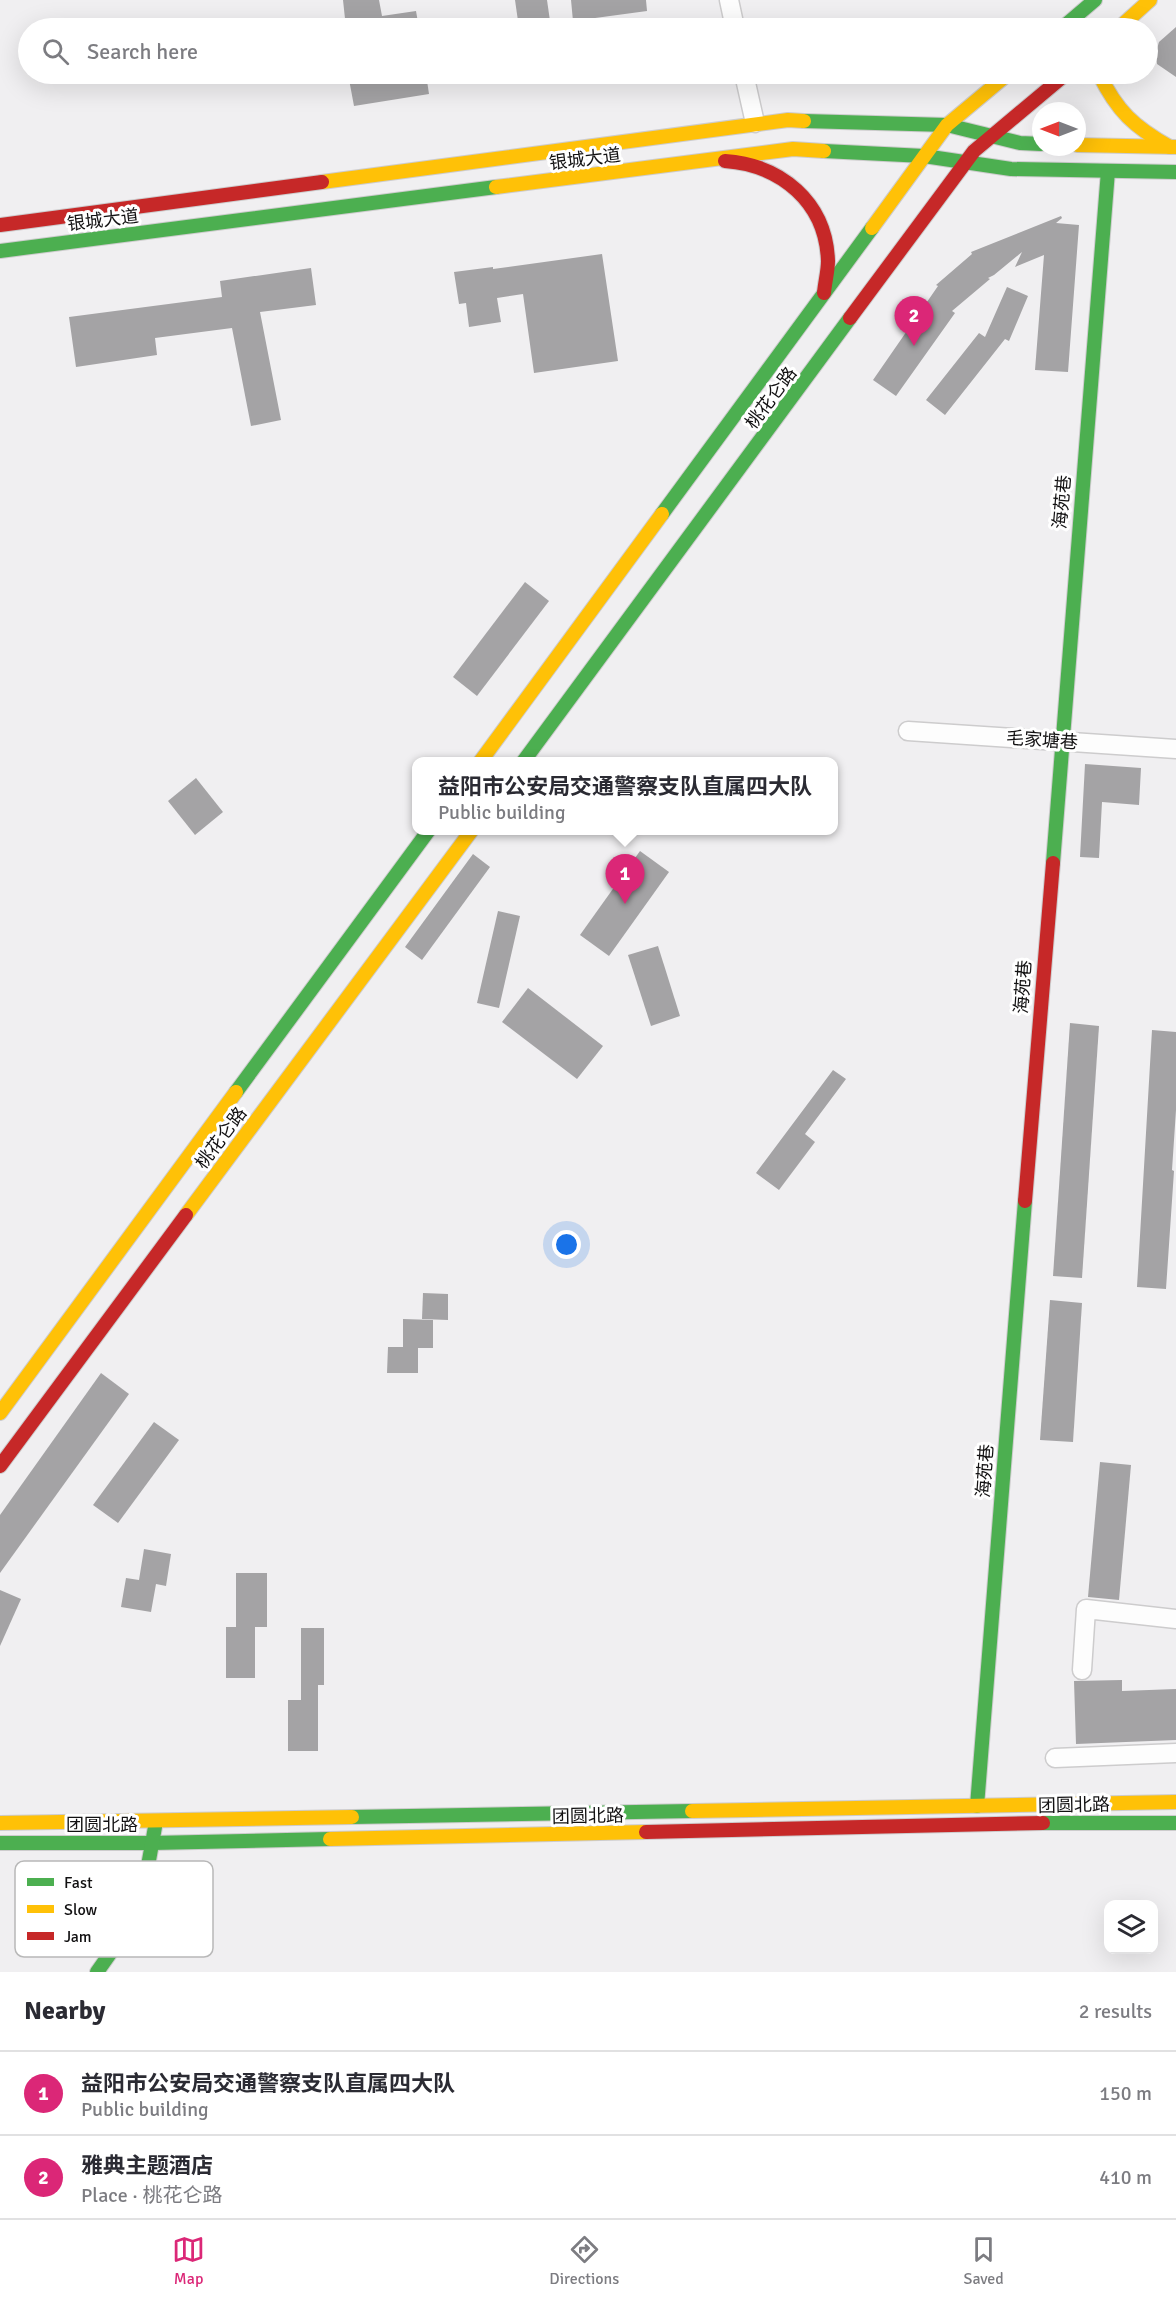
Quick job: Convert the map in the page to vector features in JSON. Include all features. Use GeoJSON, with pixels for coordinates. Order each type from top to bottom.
{"type":"FeatureCollection","features":[{"type":"Feature","properties":{"kind":"main road"},"geometry":{"type":"LineString","coordinates":[[1074,18],[1095,0]]}},
{"type":"Feature","properties":{"kind":"main road"},"geometry":{"type":"LineString","coordinates":[[1130,18],[1150,0]]}},
{"type":"Feature","properties":{"kind":"main road","name":"桃花仑路"},"geometry":{"type":"LineString","coordinates":[[484,757],[947,125],[996,84]]}},
{"type":"Feature","properties":{"kind":"main road","name":"桃花仑路"},"geometry":{"type":"LineString","coordinates":[[527,757],[974,151],[1054,84]]}},
{"type":"Feature","properties":{"kind":"main road"},"geometry":{"type":"LineString","coordinates":[[1104,84],[1112,102],[1137,129],[1173,147]]}},
{"type":"Feature","properties":{"kind":"main road","name":"银城大道"},"geometry":{"type":"LineString","coordinates":[[0,225],[788,120],[947,125],[1020,143],[1032,144]]}},
{"type":"Feature","properties":{"kind":"main road"},"geometry":{"type":"LineString","coordinates":[[1086,145],[1173,147]]}},
{"type":"Feature","properties":{"kind":"main road","name":"银城大道"},"geometry":{"type":"LineString","coordinates":[[0,251],[793,149],[924,156],[1011,169],[1176,172]]}},
{"type":"Feature","properties":{"kind":"main road"},"geometry":{"type":"LineString","coordinates":[[713,161],[746,162],[778,175],[804,197],[821,227],[826,249],[828,260],[824,294]]}},
{"type":"Feature","properties":{"kind":"main road","name":"海苑巷"},"geometry":{"type":"LineString","coordinates":[[977,1806],[1060,741],[1108,171]]}},
{"type":"Feature","properties":{"kind":"main road","name":"桃花仑路"},"geometry":{"type":"LineString","coordinates":[[0,1413],[426,835]]}},
{"type":"Feature","properties":{"kind":"main road","name":"桃花仑路"},"geometry":{"type":"LineString","coordinates":[[0,1466],[469,835]]}},
{"type":"Feature","properties":{"kind":"main road","name":"团圆北路"},"geometry":{"type":"LineString","coordinates":[[0,1823],[1176,1802]]}},
{"type":"Feature","properties":{"kind":"main road"},"geometry":{"type":"LineString","coordinates":[[149,1861],[156,1821]]}},
{"type":"Feature","properties":{"kind":"main road","name":"团圆北路"},"geometry":{"type":"LineString","coordinates":[[0,1844],[152,1843],[1088,1822],[1176,1823]]}},
{"type":"Feature","properties":{"kind":"main road"},"geometry":{"type":"LineString","coordinates":[[97,1972],[108,1957]]}},
{"type":"Feature","properties":{"kind":"street"},"geometry":{"type":"LineString","coordinates":[[729,0],[733,18]]}},
{"type":"Feature","properties":{"kind":"street"},"geometry":{"type":"LineString","coordinates":[[746,84],[755,123]]}},
{"type":"Feature","properties":{"kind":"street","name":"毛家塘巷"},"geometry":{"type":"LineString","coordinates":[[908,731],[1176,749]]}},
{"type":"Feature","properties":{"kind":"street"},"geometry":{"type":"LineString","coordinates":[[1082,1670],[1086,1609],[1176,1619]]}},
{"type":"Feature","properties":{"kind":"street"},"geometry":{"type":"LineString","coordinates":[[1055,1758],[1176,1753]]}},
{"type":"Feature","properties":{"kind":"building"},"geometry":{"type":"Polygon","coordinates":[[[343,0],[379,0],[382,16],[416,11],[417,18],[345,18],[343,0]]]}},
{"type":"Feature","properties":{"kind":"building"},"geometry":{"type":"Polygon","coordinates":[[[515,0],[547,0],[550,18],[518,18],[515,0]]]}},
{"type":"Feature","properties":{"kind":"building"},"geometry":{"type":"Polygon","coordinates":[[[571,0],[646,0],[647,11],[595,18],[573,18],[571,0]]]}},
{"type":"Feature","properties":{"kind":"building"},"geometry":{"type":"Polygon","coordinates":[[[1176,27],[1176,77],[1158,65],[1159,42],[1176,27]]]}},
{"type":"Feature","properties":{"kind":"building"},"geometry":{"type":"Polygon","coordinates":[[[350,84],[428,84],[429,94],[354,106],[350,84]]]}},
{"type":"Feature","properties":{"kind":"building"},"geometry":{"type":"Polygon","coordinates":[[[1061,216],[1062,218],[1056,223],[1079,225],[1068,372],[1035,370],[1044,255],[1015,267],[1022,252],[988,278],[990,279],[952,311],[955,313],[896,396],[873,380],[938,286],[936,285],[972,254],[971,252],[1061,216]]]}},
{"type":"Feature","properties":{"kind":"building"},"geometry":{"type":"Polygon","coordinates":[[[602,254],[618,361],[534,373],[523,294],[497,298],[501,322],[469,327],[466,303],[459,304],[454,272],[602,254]]]}},
{"type":"Feature","properties":{"kind":"building"},"geometry":{"type":"Polygon","coordinates":[[[311,268],[316,305],[260,312],[281,420],[251,426],[232,328],[155,338],[157,355],[76,367],[69,317],[222,297],[220,281],[311,268]]]}},
{"type":"Feature","properties":{"kind":"building"},"geometry":{"type":"Polygon","coordinates":[[[1007,287],[1028,296],[1009,341],[1005,339],[945,415],[926,400],[979,333],[985,337],[1007,287]]]}},
{"type":"Feature","properties":{"kind":"building"},"geometry":{"type":"Polygon","coordinates":[[[525,582],[549,601],[477,696],[453,677],[525,582]]]}},
{"type":"Feature","properties":{"kind":"building"},"geometry":{"type":"Polygon","coordinates":[[[1085,764],[1141,768],[1139,805],[1102,802],[1099,858],[1080,857],[1085,764]]]}},
{"type":"Feature","properties":{"kind":"building"},"geometry":{"type":"Polygon","coordinates":[[[196,778],[223,812],[195,835],[168,801],[196,778]]]}},
{"type":"Feature","properties":{"kind":"building"},"geometry":{"type":"Polygon","coordinates":[[[640,851],[669,872],[609,956],[580,935],[640,851]]]}},
{"type":"Feature","properties":{"kind":"building"},"geometry":{"type":"Polygon","coordinates":[[[473,854],[490,867],[422,960],[405,947],[473,854]]]}},
{"type":"Feature","properties":{"kind":"building"},"geometry":{"type":"Polygon","coordinates":[[[498,911],[520,916],[499,1008],[477,1003],[498,911]]]}},
{"type":"Feature","properties":{"kind":"building"},"geometry":{"type":"Polygon","coordinates":[[[658,946],[680,1016],[651,1026],[628,955],[658,946]]]}},
{"type":"Feature","properties":{"kind":"building"},"geometry":{"type":"Polygon","coordinates":[[[528,988],[603,1046],[577,1079],[502,1022],[528,988]]]}},
{"type":"Feature","properties":{"kind":"building"},"geometry":{"type":"Polygon","coordinates":[[[1070,1023],[1099,1026],[1082,1278],[1053,1276],[1070,1023]]]}},
{"type":"Feature","properties":{"kind":"building"},"geometry":{"type":"Polygon","coordinates":[[[1152,1030],[1176,1032],[1176,1110],[1172,1170],[1174,1171],[1166,1289],[1137,1287],[1152,1030]]]}},
{"type":"Feature","properties":{"kind":"building"},"geometry":{"type":"Polygon","coordinates":[[[833,1070],[846,1079],[805,1134],[815,1142],[779,1190],[756,1173],[833,1070]]]}},
{"type":"Feature","properties":{"kind":"building"},"geometry":{"type":"Polygon","coordinates":[[[423,1293],[448,1294],[448,1320],[422,1319],[423,1293]]]}},
{"type":"Feature","properties":{"kind":"building"},"geometry":{"type":"Polygon","coordinates":[[[1050,1300],[1082,1303],[1073,1442],[1040,1440],[1050,1300]]]}},
{"type":"Feature","properties":{"kind":"building"},"geometry":{"type":"Polygon","coordinates":[[[403,1319],[433,1320],[433,1348],[418,1348],[418,1373],[387,1373],[388,1347],[403,1347],[403,1319]]]}},
{"type":"Feature","properties":{"kind":"building"},"geometry":{"type":"Polygon","coordinates":[[[101,1373],[129,1394],[0,1573],[0,1515],[101,1373]]]}},
{"type":"Feature","properties":{"kind":"building"},"geometry":{"type":"Polygon","coordinates":[[[154,1422],[179,1440],[118,1523],[93,1505],[154,1422]]]}},
{"type":"Feature","properties":{"kind":"building"},"geometry":{"type":"Polygon","coordinates":[[[1100,1462],[1131,1465],[1119,1600],[1088,1597],[1100,1462]]]}},
{"type":"Feature","properties":{"kind":"building"},"geometry":{"type":"Polygon","coordinates":[[[144,1549],[171,1554],[166,1586],[156,1584],[151,1612],[121,1607],[126,1578],[139,1580],[144,1549]]]}},
{"type":"Feature","properties":{"kind":"building"},"geometry":{"type":"Polygon","coordinates":[[[236,1573],[267,1573],[267,1627],[255,1627],[255,1678],[226,1678],[226,1627],[236,1627],[236,1573]]]}},
{"type":"Feature","properties":{"kind":"building"},"geometry":{"type":"Polygon","coordinates":[[[0,1590],[21,1599],[0,1646],[0,1590]]]}},
{"type":"Feature","properties":{"kind":"building"},"geometry":{"type":"Polygon","coordinates":[[[301,1628],[324,1628],[324,1685],[318,1685],[318,1751],[288,1751],[288,1700],[301,1700],[301,1628]]]}},
{"type":"Feature","properties":{"kind":"building"},"geometry":{"type":"Polygon","coordinates":[[[1122,1680],[1122,1691],[1176,1689],[1176,1740],[1076,1744],[1074,1681],[1122,1680]]]}},
{"type":"Feature","properties":{"kind":"traffic: fast"},"geometry":{"type":"LineString","coordinates":[[1074,18],[1095,0]]}},
{"type":"Feature","properties":{"kind":"traffic: fast"},"geometry":{"type":"LineString","coordinates":[[804,121],[947,125],[1020,143],[1032,144]]}},
{"type":"Feature","properties":{"kind":"traffic: fast"},"geometry":{"type":"LineString","coordinates":[[824,151],[924,156],[1011,169],[1176,172]]}},
{"type":"Feature","properties":{"kind":"traffic: fast"},"geometry":{"type":"LineString","coordinates":[[1053,863],[1108,171]]}},
{"type":"Feature","properties":{"kind":"traffic: fast"},"geometry":{"type":"LineString","coordinates":[[0,251],[496,187]]}},
{"type":"Feature","properties":{"kind":"traffic: fast"},"geometry":{"type":"LineString","coordinates":[[662,514],[872,228]]}},
{"type":"Feature","properties":{"kind":"traffic: fast"},"geometry":{"type":"LineString","coordinates":[[527,757],[850,318]]}},
{"type":"Feature","properties":{"kind":"traffic: fast"},"geometry":{"type":"LineString","coordinates":[[236,1092],[425,835]]}},
{"type":"Feature","properties":{"kind":"traffic: fast"},"geometry":{"type":"LineString","coordinates":[[977,1806],[1025,1201]]}},
{"type":"Feature","properties":{"kind":"traffic: fast"},"geometry":{"type":"LineString","coordinates":[[352,1817],[692,1811]]}},
{"type":"Feature","properties":{"kind":"traffic: fast"},"geometry":{"type":"LineString","coordinates":[[1043,1823],[1176,1823]]}},
{"type":"Feature","properties":{"kind":"traffic: fast"},"geometry":{"type":"LineString","coordinates":[[149,1861],[155,1827]]}},
{"type":"Feature","properties":{"kind":"traffic: fast"},"geometry":{"type":"LineString","coordinates":[[0,1843],[152,1843],[330,1839]]}},
{"type":"Feature","properties":{"kind":"traffic: fast"},"geometry":{"type":"LineString","coordinates":[[97,1972],[108,1957]]}},
{"type":"Feature","properties":{"kind":"traffic: slow"},"geometry":{"type":"LineString","coordinates":[[1130,18],[1150,0]]}},
{"type":"Feature","properties":{"kind":"traffic: slow"},"geometry":{"type":"LineString","coordinates":[[872,228],[947,125],[996,84]]}},
{"type":"Feature","properties":{"kind":"traffic: slow"},"geometry":{"type":"LineString","coordinates":[[1104,84],[1120,108],[1136,125],[1170,147]]}},
{"type":"Feature","properties":{"kind":"traffic: slow"},"geometry":{"type":"LineString","coordinates":[[322,182],[788,120],[804,121]]}},
{"type":"Feature","properties":{"kind":"traffic: slow"},"geometry":{"type":"LineString","coordinates":[[1086,145],[1176,147]]}},
{"type":"Feature","properties":{"kind":"traffic: slow"},"geometry":{"type":"LineString","coordinates":[[496,187],[793,149],[824,151]]}},
{"type":"Feature","properties":{"kind":"traffic: slow"},"geometry":{"type":"LineString","coordinates":[[484,757],[662,514]]}},
{"type":"Feature","properties":{"kind":"traffic: slow"},"geometry":{"type":"LineString","coordinates":[[186,1215],[468,835]]}},
{"type":"Feature","properties":{"kind":"traffic: slow"},"geometry":{"type":"LineString","coordinates":[[0,1413],[236,1092]]}},
{"type":"Feature","properties":{"kind":"traffic: slow"},"geometry":{"type":"LineString","coordinates":[[692,1811],[1176,1802]]}},
{"type":"Feature","properties":{"kind":"traffic: slow"},"geometry":{"type":"LineString","coordinates":[[0,1823],[352,1817]]}},
{"type":"Feature","properties":{"kind":"traffic: slow"},"geometry":{"type":"LineString","coordinates":[[330,1839],[646,1832]]}},
{"type":"Feature","properties":{"kind":"traffic: jam"},"geometry":{"type":"LineString","coordinates":[[850,318],[974,151],[1054,84]]}},
{"type":"Feature","properties":{"kind":"traffic: jam"},"geometry":{"type":"LineString","coordinates":[[725,161],[745,164],[782,179],[797,190],[809,204],[819,221],[825,240],[828,269],[824,293]]}},
{"type":"Feature","properties":{"kind":"traffic: jam"},"geometry":{"type":"LineString","coordinates":[[0,225],[322,182]]}},
{"type":"Feature","properties":{"kind":"traffic: jam"},"geometry":{"type":"LineString","coordinates":[[1025,1201],[1053,863]]}},
{"type":"Feature","properties":{"kind":"traffic: jam"},"geometry":{"type":"LineString","coordinates":[[0,1466],[186,1215]]}},
{"type":"Feature","properties":{"kind":"traffic: jam"},"geometry":{"type":"LineString","coordinates":[[646,1832],[1043,1823]]}},
{"type":"Feature","properties":{"kind":"place","name":"雅典主题酒店"},"geometry":{"type":"Point","coordinates":[914,346]}},
{"type":"Feature","properties":{"kind":"place","name":"益阳市公安局交通警察支队直属四大队"},"geometry":{"type":"Point","coordinates":[625,904]}}]}
